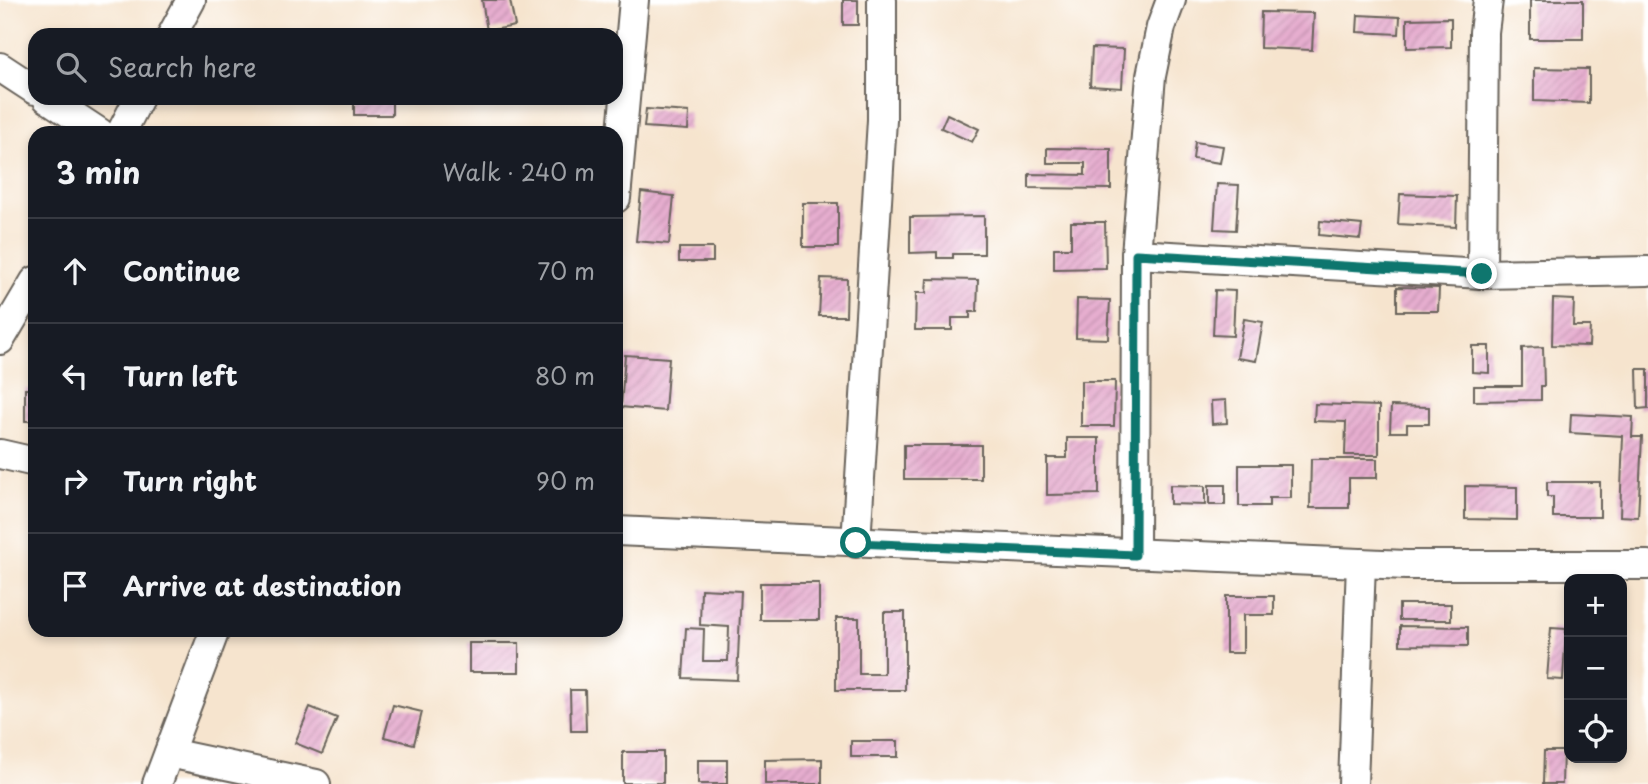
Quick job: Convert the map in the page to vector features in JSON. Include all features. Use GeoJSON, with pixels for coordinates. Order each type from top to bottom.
{"type":"FeatureCollection","features":[{"type":"Feature","properties":{"kind":"street"},"geometry":{"type":"LineString","coordinates":[[176,28],[191,0]]}},
{"type":"Feature","properties":{"kind":"street"},"geometry":{"type":"LineString","coordinates":[[623,126],[634,0]]}},
{"type":"Feature","properties":{"kind":"street"},"geometry":{"type":"LineString","coordinates":[[856,543],[882,120],[883,0]]}},
{"type":"Feature","properties":{"kind":"street"},"geometry":{"type":"LineString","coordinates":[[1135,555],[1136,254],[1151,76],[1161,27],[1171,0]]}},
{"type":"Feature","properties":{"kind":"street"},"geometry":{"type":"LineString","coordinates":[[1482,274],[1484,32],[1488,0]]}},
{"type":"Feature","properties":{"kind":"street"},"geometry":{"type":"LineString","coordinates":[[0,67],[28,85]]}},
{"type":"Feature","properties":{"kind":"street"},"geometry":{"type":"LineString","coordinates":[[58,105],[89,126]]}},
{"type":"Feature","properties":{"kind":"street"},"geometry":{"type":"LineString","coordinates":[[125,126],[135,105]]}},
{"type":"Feature","properties":{"kind":"street"},"geometry":{"type":"LineString","coordinates":[[1136,254],[1482,274],[1648,271]]}},
{"type":"Feature","properties":{"kind":"street"},"geometry":{"type":"LineString","coordinates":[[0,340],[28,293]]}},
{"type":"Feature","properties":{"kind":"street"},"geometry":{"type":"LineString","coordinates":[[0,454],[28,460]]}},
{"type":"Feature","properties":{"kind":"street"},"geometry":{"type":"LineString","coordinates":[[623,531],[1361,563],[1648,565]]}},
{"type":"Feature","properties":{"kind":"street"},"geometry":{"type":"LineString","coordinates":[[1353,784],[1361,563]]}},
{"type":"Feature","properties":{"kind":"street"},"geometry":{"type":"LineString","coordinates":[[158,784],[212,637]]}},
{"type":"Feature","properties":{"kind":"street"},"geometry":{"type":"LineString","coordinates":[[169,753],[316,784]]}},
{"type":"Feature","properties":{"kind":"building"},"geometry":{"type":"Polygon","coordinates":[[[482,0],[510,0],[515,26],[487,28],[482,0]]]}},
{"type":"Feature","properties":{"kind":"building"},"geometry":{"type":"Polygon","coordinates":[[[843,0],[858,0],[858,25],[843,25],[843,0]]]}},
{"type":"Feature","properties":{"kind":"building"},"geometry":{"type":"Polygon","coordinates":[[[1530,0],[1583,0],[1583,39],[1530,39],[1530,0]]]}},
{"type":"Feature","properties":{"kind":"building"},"geometry":{"type":"Polygon","coordinates":[[[1261,12],[1314,13],[1312,50],[1260,48],[1261,12]]]}},
{"type":"Feature","properties":{"kind":"building"},"geometry":{"type":"Polygon","coordinates":[[[1358,15],[1400,17],[1399,34],[1357,32],[1358,15]]]}},
{"type":"Feature","properties":{"kind":"building"},"geometry":{"type":"Polygon","coordinates":[[[1451,18],[1451,47],[1407,48],[1407,19],[1451,18]]]}},
{"type":"Feature","properties":{"kind":"building"},"geometry":{"type":"Polygon","coordinates":[[[1092,48],[1124,49],[1122,88],[1090,86],[1092,48]]]}},
{"type":"Feature","properties":{"kind":"building"},"geometry":{"type":"Polygon","coordinates":[[[1534,68],[1589,69],[1589,103],[1534,101],[1534,68]]]}},
{"type":"Feature","properties":{"kind":"building"},"geometry":{"type":"Polygon","coordinates":[[[354,105],[392,105],[392,115],[354,115],[354,105]]]}},
{"type":"Feature","properties":{"kind":"building"},"geometry":{"type":"Polygon","coordinates":[[[646,109],[689,112],[688,130],[644,127],[646,109]]]}},
{"type":"Feature","properties":{"kind":"building"},"geometry":{"type":"Polygon","coordinates":[[[947,114],[979,129],[972,142],[941,128],[947,114]]]}},
{"type":"Feature","properties":{"kind":"building"},"geometry":{"type":"Polygon","coordinates":[[[1195,142],[1223,146],[1220,163],[1193,159],[1195,142]]]}},
{"type":"Feature","properties":{"kind":"building"},"geometry":{"type":"Polygon","coordinates":[[[1047,148],[1111,149],[1111,189],[1029,188],[1029,174],[1085,175],[1085,163],[1047,163],[1047,148]]]}},
{"type":"Feature","properties":{"kind":"building"},"geometry":{"type":"Polygon","coordinates":[[[1217,184],[1239,185],[1236,230],[1214,229],[1217,184]]]}},
{"type":"Feature","properties":{"kind":"building"},"geometry":{"type":"Polygon","coordinates":[[[641,192],[674,196],[669,244],[636,241],[641,192]]]}},
{"type":"Feature","properties":{"kind":"building"},"geometry":{"type":"Polygon","coordinates":[[[1400,194],[1457,196],[1456,227],[1398,224],[1400,194]]]}},
{"type":"Feature","properties":{"kind":"building"},"geometry":{"type":"Polygon","coordinates":[[[803,203],[838,203],[838,247],[803,247],[803,203]]]}},
{"type":"Feature","properties":{"kind":"building"},"geometry":{"type":"Polygon","coordinates":[[[984,216],[984,254],[953,254],[953,258],[937,258],[937,252],[910,253],[910,217],[984,216]]]}},
{"type":"Feature","properties":{"kind":"building"},"geometry":{"type":"Polygon","coordinates":[[[1320,221],[1362,225],[1360,239],[1319,235],[1320,221]]]}},
{"type":"Feature","properties":{"kind":"building"},"geometry":{"type":"Polygon","coordinates":[[[1071,222],[1105,222],[1106,268],[1054,269],[1054,248],[1071,248],[1071,222]]]}},
{"type":"Feature","properties":{"kind":"building"},"geometry":{"type":"Polygon","coordinates":[[[679,248],[713,248],[713,262],[679,262],[679,248]]]}},
{"type":"Feature","properties":{"kind":"building"},"geometry":{"type":"Polygon","coordinates":[[[821,278],[847,279],[846,316],[819,316],[821,278]]]}},
{"type":"Feature","properties":{"kind":"building"},"geometry":{"type":"Polygon","coordinates":[[[927,279],[978,280],[977,312],[970,312],[970,318],[952,318],[952,330],[915,330],[916,293],[926,293],[927,279]]]}},
{"type":"Feature","properties":{"kind":"building"},"geometry":{"type":"Polygon","coordinates":[[[1397,287],[1439,288],[1438,311],[1397,311],[1397,287]]]}},
{"type":"Feature","properties":{"kind":"building"},"geometry":{"type":"Polygon","coordinates":[[[1215,290],[1235,291],[1233,336],[1213,335],[1215,290]]]}},
{"type":"Feature","properties":{"kind":"building"},"geometry":{"type":"Polygon","coordinates":[[[1077,299],[1110,300],[1108,339],[1076,338],[1077,299]]]}},
{"type":"Feature","properties":{"kind":"building"},"geometry":{"type":"Polygon","coordinates":[[[1553,299],[1574,300],[1573,326],[1590,326],[1589,346],[1552,345],[1553,299]]]}},
{"type":"Feature","properties":{"kind":"building"},"geometry":{"type":"Polygon","coordinates":[[[1244,319],[1263,322],[1256,361],[1237,358],[1244,319]]]}},
{"type":"Feature","properties":{"kind":"building"},"geometry":{"type":"Polygon","coordinates":[[[1472,346],[1489,346],[1489,373],[1472,372],[1472,346]]]}},
{"type":"Feature","properties":{"kind":"building"},"geometry":{"type":"Polygon","coordinates":[[[1543,347],[1544,386],[1541,386],[1541,400],[1474,401],[1474,386],[1522,386],[1522,348],[1543,347]]]}},
{"type":"Feature","properties":{"kind":"building"},"geometry":{"type":"Polygon","coordinates":[[[625,355],[669,358],[665,411],[623,407],[625,355]]]}},
{"type":"Feature","properties":{"kind":"building"},"geometry":{"type":"Polygon","coordinates":[[[1637,369],[1648,369],[1648,408],[1638,409],[1637,369]]]}},
{"type":"Feature","properties":{"kind":"building"},"geometry":{"type":"Polygon","coordinates":[[[1081,381],[1115,381],[1114,426],[1081,426],[1081,381]]]}},
{"type":"Feature","properties":{"kind":"building"},"geometry":{"type":"Polygon","coordinates":[[[25,389],[28,389],[28,421],[25,421],[25,389]]]}},
{"type":"Feature","properties":{"kind":"building"},"geometry":{"type":"Polygon","coordinates":[[[1226,400],[1227,423],[1212,424],[1211,401],[1226,400]]]}},
{"type":"Feature","properties":{"kind":"building"},"geometry":{"type":"Polygon","coordinates":[[[1315,404],[1379,406],[1379,455],[1345,455],[1346,422],[1314,421],[1315,404]]]}},
{"type":"Feature","properties":{"kind":"building"},"geometry":{"type":"Polygon","coordinates":[[[1391,406],[1429,407],[1429,424],[1407,424],[1407,432],[1390,432],[1391,406]]]}},
{"type":"Feature","properties":{"kind":"building"},"geometry":{"type":"Polygon","coordinates":[[[1571,414],[1633,417],[1632,437],[1642,437],[1638,517],[1620,516],[1623,436],[1570,433],[1571,414]]]}},
{"type":"Feature","properties":{"kind":"building"},"geometry":{"type":"Polygon","coordinates":[[[1067,438],[1099,438],[1099,494],[1047,495],[1047,458],[1067,458],[1067,438]]]}},
{"type":"Feature","properties":{"kind":"building"},"geometry":{"type":"Polygon","coordinates":[[[904,445],[981,445],[981,479],[904,479],[904,445]]]}},
{"type":"Feature","properties":{"kind":"building"},"geometry":{"type":"Polygon","coordinates":[[[1311,459],[1377,459],[1377,478],[1349,478],[1349,508],[1310,508],[1311,459]]]}},
{"type":"Feature","properties":{"kind":"building"},"geometry":{"type":"Polygon","coordinates":[[[1239,465],[1291,465],[1291,498],[1269,498],[1269,506],[1239,506],[1239,465]]]}},
{"type":"Feature","properties":{"kind":"building"},"geometry":{"type":"Polygon","coordinates":[[[1547,482],[1600,482],[1600,517],[1553,517],[1553,497],[1547,497],[1547,482]]]}},
{"type":"Feature","properties":{"kind":"building"},"geometry":{"type":"Polygon","coordinates":[[[1170,485],[1205,486],[1205,505],[1170,504],[1170,485]]]}},
{"type":"Feature","properties":{"kind":"building"},"geometry":{"type":"Polygon","coordinates":[[[1209,485],[1225,485],[1225,505],[1209,505],[1209,485]]]}},
{"type":"Feature","properties":{"kind":"building"},"geometry":{"type":"Polygon","coordinates":[[[1465,486],[1517,487],[1517,520],[1465,519],[1465,486]]]}},
{"type":"Feature","properties":{"kind":"building"},"geometry":{"type":"Polygon","coordinates":[[[760,583],[819,583],[819,620],[760,620],[760,583]]]}},
{"type":"Feature","properties":{"kind":"building"},"geometry":{"type":"Polygon","coordinates":[[[701,589],[741,591],[737,680],[683,678],[686,628],[704,629],[703,661],[728,661],[729,627],[700,625],[701,589]]]}},
{"type":"Feature","properties":{"kind":"building"},"geometry":{"type":"Polygon","coordinates":[[[1226,596],[1274,596],[1274,615],[1243,615],[1243,653],[1226,653],[1226,596]]]}},
{"type":"Feature","properties":{"kind":"building"},"geometry":{"type":"Polygon","coordinates":[[[1399,604],[1451,604],[1451,620],[1399,620],[1399,604]]]}},
{"type":"Feature","properties":{"kind":"building"},"geometry":{"type":"Polygon","coordinates":[[[884,612],[905,612],[905,690],[836,690],[836,618],[859,618],[859,674],[884,674],[884,612]]]}},
{"type":"Feature","properties":{"kind":"building"},"geometry":{"type":"Polygon","coordinates":[[[1400,626],[1468,627],[1468,646],[1400,645],[1400,626]]]}},
{"type":"Feature","properties":{"kind":"building"},"geometry":{"type":"Polygon","coordinates":[[[1551,628],[1564,629],[1563,680],[1547,679],[1551,628]]]}},
{"type":"Feature","properties":{"kind":"building"},"geometry":{"type":"Polygon","coordinates":[[[469,643],[519,643],[519,672],[469,672],[469,643]]]}},
{"type":"Feature","properties":{"kind":"building"},"geometry":{"type":"Polygon","coordinates":[[[570,690],[585,690],[586,731],[571,731],[570,690]]]}},
{"type":"Feature","properties":{"kind":"building"},"geometry":{"type":"Polygon","coordinates":[[[393,705],[422,712],[414,744],[384,737],[393,705]]]}},
{"type":"Feature","properties":{"kind":"building"},"geometry":{"type":"Polygon","coordinates":[[[310,707],[337,718],[322,754],[295,743],[310,707]]]}},
{"type":"Feature","properties":{"kind":"building"},"geometry":{"type":"Polygon","coordinates":[[[851,741],[898,741],[898,757],[851,757],[851,741]]]}},
{"type":"Feature","properties":{"kind":"building"},"geometry":{"type":"Polygon","coordinates":[[[1544,751],[1563,751],[1562,784],[1543,784],[1544,751]]]}},
{"type":"Feature","properties":{"kind":"building"},"geometry":{"type":"Polygon","coordinates":[[[623,752],[663,752],[663,783],[623,783],[623,752]]]}},
{"type":"Feature","properties":{"kind":"building"},"geometry":{"type":"Polygon","coordinates":[[[822,759],[822,784],[765,784],[765,760],[822,759]]]}},
{"type":"Feature","properties":{"kind":"building"},"geometry":{"type":"Polygon","coordinates":[[[698,760],[727,760],[727,784],[698,784],[698,760]]]}},
{"type":"Feature","properties":{"kind":"route"},"geometry":{"type":"LineString","coordinates":[[856,543],[1135,555],[1136,254],[1482,274]]}}]}
